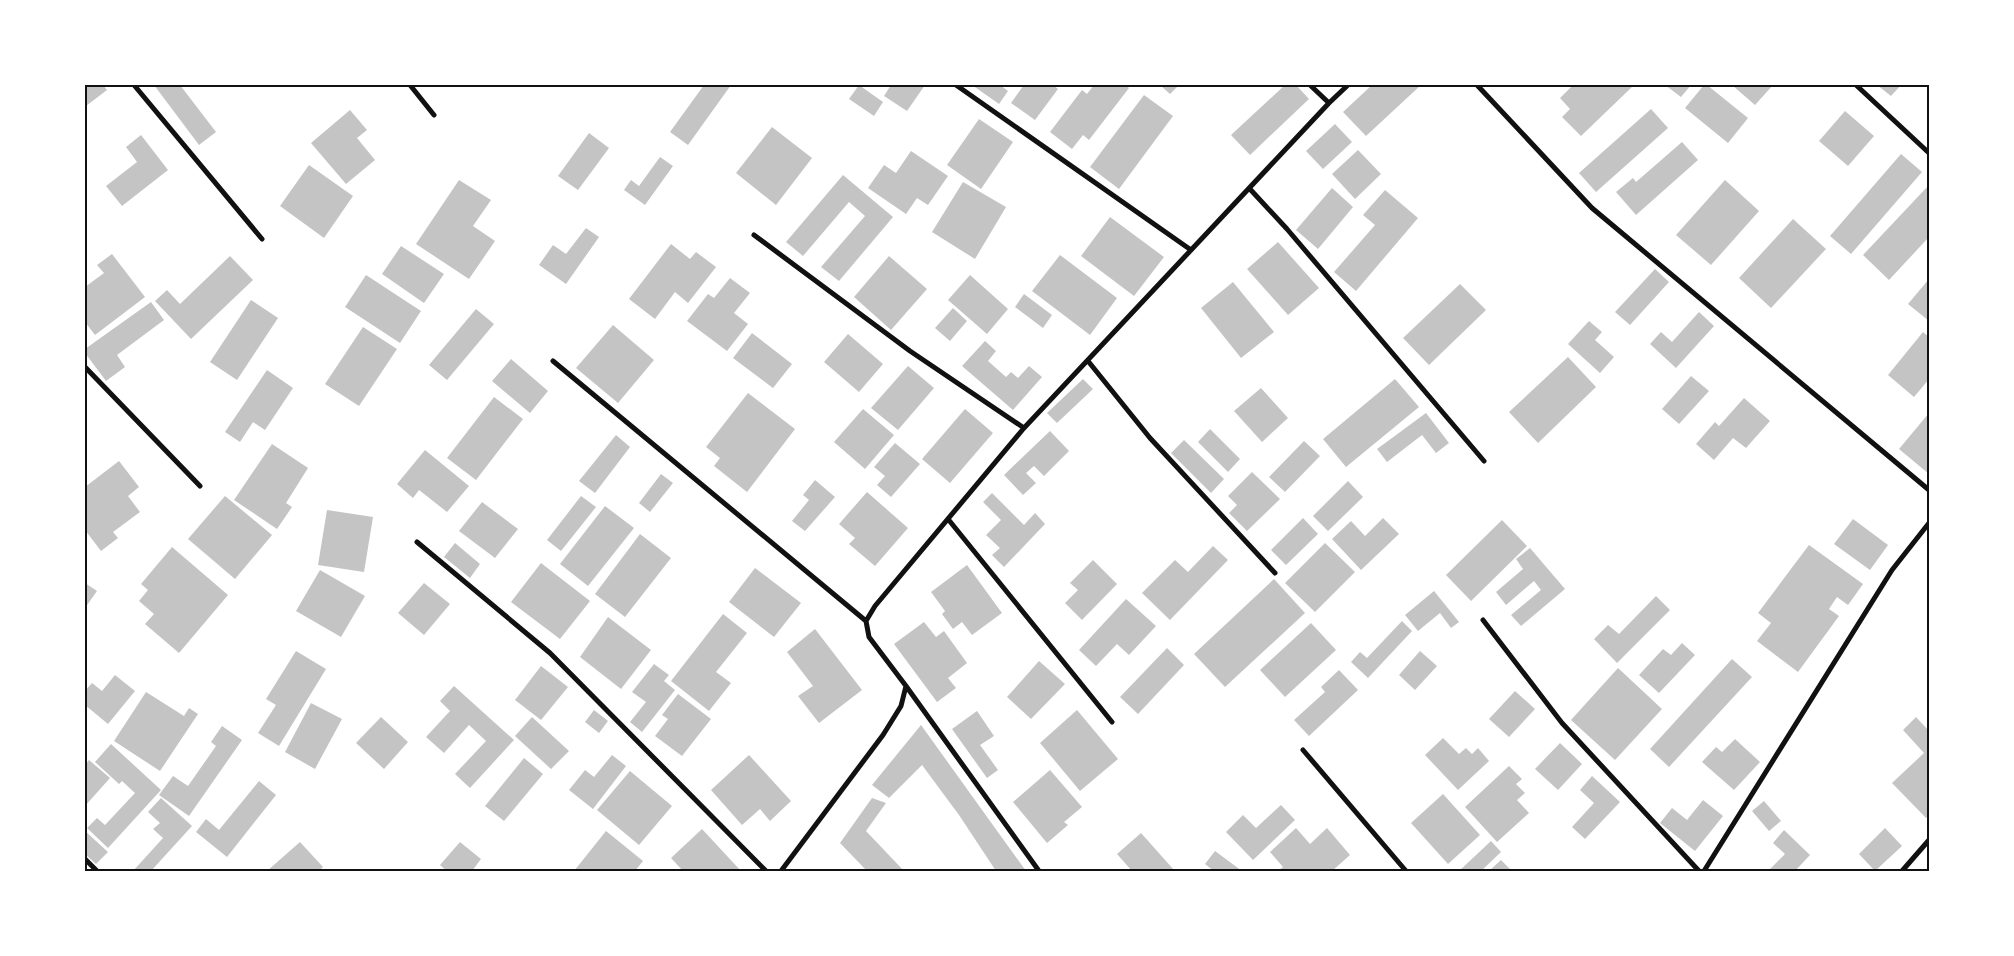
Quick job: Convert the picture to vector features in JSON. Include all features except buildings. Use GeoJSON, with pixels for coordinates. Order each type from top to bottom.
{"type":"FeatureCollection","features":[{"type":"Feature","properties":{"kind":"street"},"geometry":{"type":"LineString","coordinates":[[134,85],[262,239]]}},
{"type":"Feature","properties":{"kind":"street"},"geometry":{"type":"LineString","coordinates":[[410,85],[434,115]]}},
{"type":"Feature","properties":{"kind":"street"},"geometry":{"type":"LineString","coordinates":[[956,85],[1191,250]]}},
{"type":"Feature","properties":{"kind":"street"},"geometry":{"type":"LineString","coordinates":[[1310,85],[1329,103]]}},
{"type":"Feature","properties":{"kind":"street"},"geometry":{"type":"LineString","coordinates":[[1039,871],[906,686],[868,637],[866,621],[875,606],[1024,428],[1348,85]]}},
{"type":"Feature","properties":{"kind":"street"},"geometry":{"type":"LineString","coordinates":[[1477,85],[1592,208],[1929,490]]}},
{"type":"Feature","properties":{"kind":"street"},"geometry":{"type":"LineString","coordinates":[[1856,85],[1929,153]]}},
{"type":"Feature","properties":{"kind":"street"},"geometry":{"type":"LineString","coordinates":[[1249,188],[1484,461]]}},
{"type":"Feature","properties":{"kind":"street"},"geometry":{"type":"LineString","coordinates":[[754,235],[910,351],[1024,428]]}},
{"type":"Feature","properties":{"kind":"street"},"geometry":{"type":"LineString","coordinates":[[553,361],[866,621]]}},
{"type":"Feature","properties":{"kind":"street"},"geometry":{"type":"LineString","coordinates":[[1088,361],[1150,438],[1275,573]]}},
{"type":"Feature","properties":{"kind":"street"},"geometry":{"type":"LineString","coordinates":[[85,367],[200,486]]}},
{"type":"Feature","properties":{"kind":"street"},"geometry":{"type":"LineString","coordinates":[[948,519],[1112,722]]}},
{"type":"Feature","properties":{"kind":"street"},"geometry":{"type":"LineString","coordinates":[[1704,871],[1892,570],[1929,523]]}},
{"type":"Feature","properties":{"kind":"street"},"geometry":{"type":"LineString","coordinates":[[417,542],[550,653],[766,871]]}},
{"type":"Feature","properties":{"kind":"street"},"geometry":{"type":"LineString","coordinates":[[1484,620],[1562,723],[1699,871]]}},
{"type":"Feature","properties":{"kind":"street"},"geometry":{"type":"LineString","coordinates":[[781,871],[883,735],[901,706],[906,686]]}},
{"type":"Feature","properties":{"kind":"street"},"geometry":{"type":"LineString","coordinates":[[1303,750],[1406,871]]}},
{"type":"Feature","properties":{"kind":"street"},"geometry":{"type":"LineString","coordinates":[[1902,871],[1929,840]]}},
{"type":"Feature","properties":{"kind":"street"},"geometry":{"type":"LineString","coordinates":[[85,859],[97,871]]}}]}
